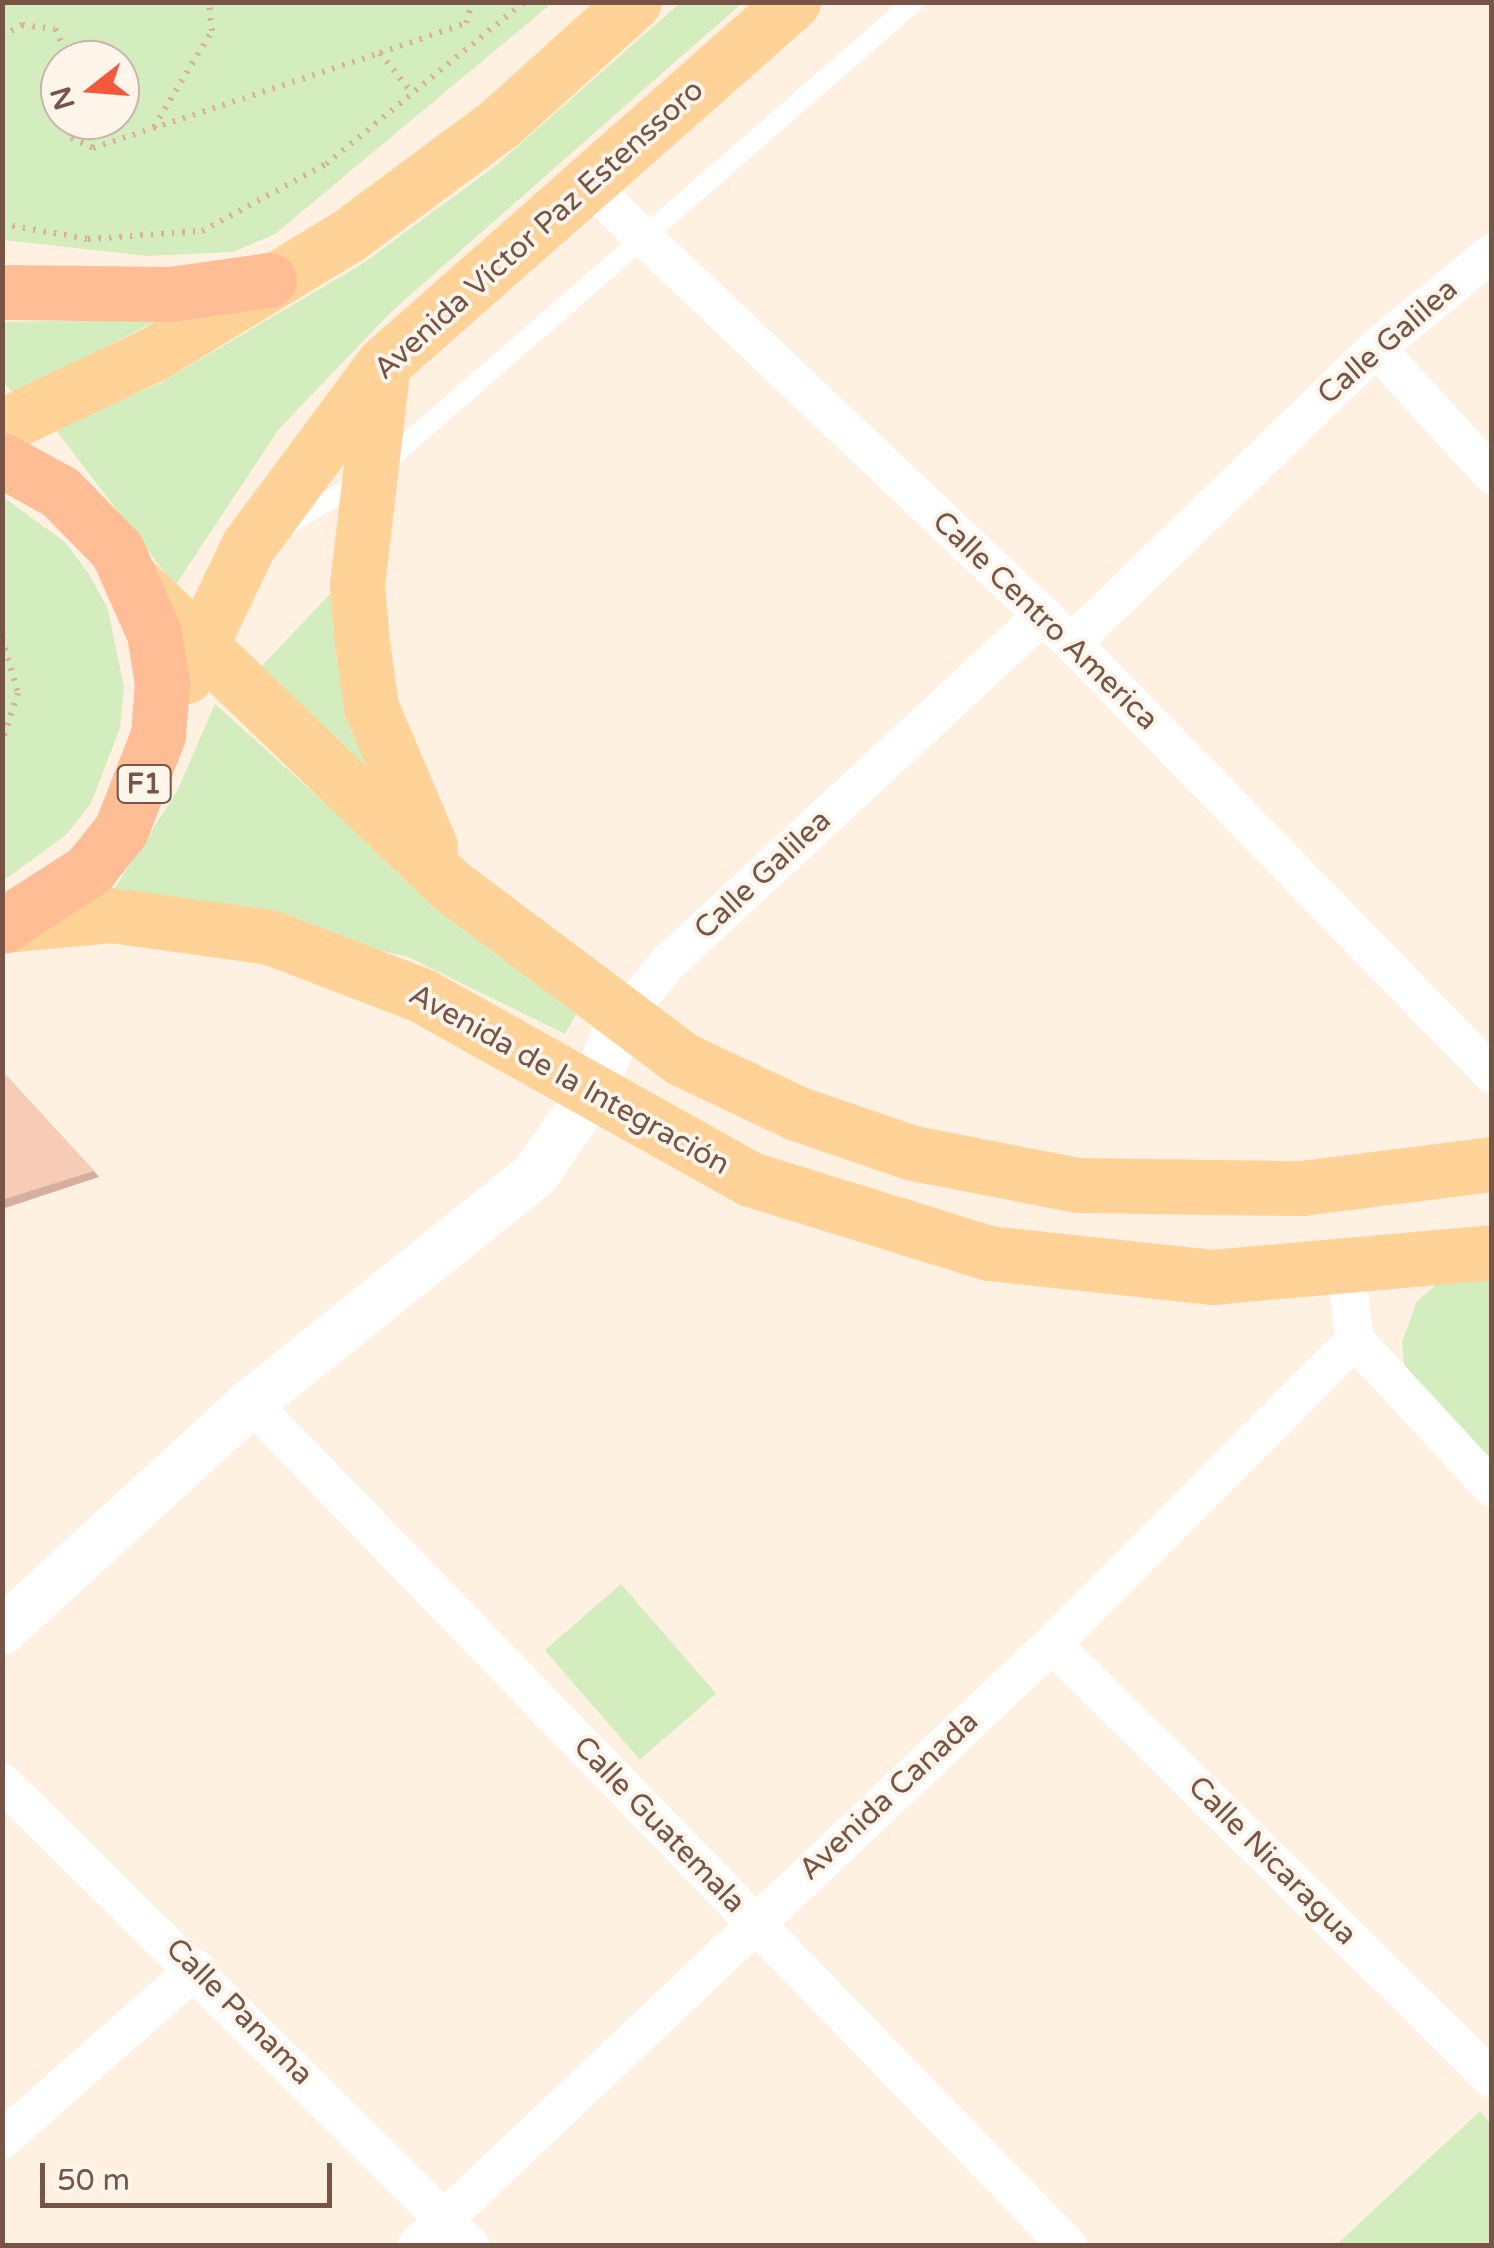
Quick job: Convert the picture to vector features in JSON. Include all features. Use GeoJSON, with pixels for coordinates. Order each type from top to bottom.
{"type":"FeatureCollection","features":[{"type":"Feature","properties":{"kind":"highway"},"geometry":{"type":"LineString","coordinates":[[2,292],[170,294],[269,280]]}},
{"type":"Feature","properties":{"kind":"highway","name":"F1"},"geometry":{"type":"LineString","coordinates":[[2,428],[136,584],[157,650],[158,735],[121,830],[89,870],[3,926]]}},
{"type":"Feature","properties":{"kind":"highway","name":"F1"},"geometry":{"type":"LineString","coordinates":[[2,460],[60,492]]}},
{"type":"Feature","properties":{"kind":"main road"},"geometry":{"type":"LineString","coordinates":[[2,428],[155,353],[269,280],[349,235],[486,133],[634,2]]}},
{"type":"Feature","properties":{"kind":"main road","name":"Avenida Víctor Paz Estenssoro"},"geometry":{"type":"LineString","coordinates":[[158,735],[248,546],[383,364],[793,2]]}},
{"type":"Feature","properties":{"kind":"main road"},"geometry":{"type":"LineString","coordinates":[[383,364],[356,585],[371,707],[399,788],[449,884]]}},
{"type":"Feature","properties":{"kind":"main road"},"geometry":{"type":"LineString","coordinates":[[136,584],[449,884],[682,1058],[796,1114],[1002,1175],[1191,1193],[1492,1164]]}},
{"type":"Feature","properties":{"kind":"main road","name":"Avenida de la Integración"},"geometry":{"type":"LineString","coordinates":[[3,926],[111,916],[270,937],[421,995],[590,1096],[750,1179],[990,1253],[1212,1278],[1492,1252]]}},
{"type":"Feature","properties":{"kind":"street","name":"Calle Centro America"},"geometry":{"type":"LineString","coordinates":[[585,182],[1072,642],[1492,1074]]}},
{"type":"Feature","properties":{"kind":"street","name":"Calle Galilea"},"geometry":{"type":"LineString","coordinates":[[1072,642],[1376,348],[1492,253]]}},
{"type":"Feature","properties":{"kind":"street"},"geometry":{"type":"LineString","coordinates":[[1376,348],[1492,475]]}},
{"type":"Feature","properties":{"kind":"street","name":"Calle Galilea"},"geometry":{"type":"LineString","coordinates":[[2,1631],[252,1402],[535,1175],[590,1096],[623,1017],[668,963],[1043,615]]}},
{"type":"Feature","properties":{"kind":"street"},"geometry":{"type":"LineString","coordinates":[[1345,1265],[1354,1340],[1492,1488]]}},
{"type":"Feature","properties":{"kind":"street","name":"Avenida Canada"},"geometry":{"type":"LineString","coordinates":[[416,2246],[459,2232],[753,1922],[1052,1644],[1354,1340]]}},
{"type":"Feature","properties":{"kind":"street","name":"Calle Guatemala"},"geometry":{"type":"LineString","coordinates":[[252,1402],[1068,2246]]}},
{"type":"Feature","properties":{"kind":"street","name":"Calle Nicaragua"},"geometry":{"type":"LineString","coordinates":[[1052,1644],[1492,2079]]}},
{"type":"Feature","properties":{"kind":"street","name":"Calle Panama"},"geometry":{"type":"LineString","coordinates":[[2,1782],[459,2232]]}},
{"type":"Feature","properties":{"kind":"street"},"geometry":{"type":"LineString","coordinates":[[2,2140],[196,1969]]}},
{"type":"Feature","properties":{"kind":"lane"},"geometry":{"type":"LineString","coordinates":[[248,546],[366,480],[647,241],[914,2]]}},
{"type":"Feature","properties":{"kind":"path"},"geometry":{"type":"LineString","coordinates":[[153,128],[212,31],[209,2]]}},
{"type":"Feature","properties":{"kind":"path"},"geometry":{"type":"LineString","coordinates":[[140,132],[466,22],[472,2]]}},
{"type":"Feature","properties":{"kind":"path"},"geometry":{"type":"LineString","coordinates":[[2,224],[88,239],[202,231],[326,164],[524,2]]}},
{"type":"Feature","properties":{"kind":"path"},"geometry":{"type":"LineString","coordinates":[[2,36],[22,26],[55,28],[61,40]]}},
{"type":"Feature","properties":{"kind":"path"},"geometry":{"type":"LineString","coordinates":[[380,53],[412,93]]}},
{"type":"Feature","properties":{"kind":"path"},"geometry":{"type":"LineString","coordinates":[[75,140],[93,148],[117,140]]}},
{"type":"Feature","properties":{"kind":"path"},"geometry":{"type":"LineString","coordinates":[[2,638],[18,693],[2,742]]}},
{"type":"Feature","properties":{"kind":"green space"},"geometry":{"type":"Polygon","coordinates":[[[3,2],[552,2],[275,234],[233,252],[147,256],[3,240],[3,2]]]}},
{"type":"Feature","properties":{"kind":"green space"},"geometry":{"type":"Polygon","coordinates":[[[680,3],[742,3],[391,312],[279,429],[175,586],[55,429],[160,383],[362,264],[494,167],[680,3]]]}},
{"type":"Feature","properties":{"kind":"green space"},"geometry":{"type":"Polygon","coordinates":[[[158,320],[14,394],[3,382],[3,322],[158,320]]]}},
{"type":"Feature","properties":{"kind":"green space"},"geometry":{"type":"Polygon","coordinates":[[[3,497],[65,542],[89,574],[108,609],[124,688],[120,728],[91,803],[66,835],[3,881],[3,497]]]}},
{"type":"Feature","properties":{"kind":"green space"},"geometry":{"type":"Polygon","coordinates":[[[331,593],[377,788],[254,674],[331,593]]]}},
{"type":"Feature","properties":{"kind":"green space"},"geometry":{"type":"Polygon","coordinates":[[[215,704],[382,854],[579,1009],[565,1034],[408,957],[114,889],[177,791],[215,704]]]}},
{"type":"Feature","properties":{"kind":"green space"},"geometry":{"type":"Polygon","coordinates":[[[1491,1278],[1491,1464],[1405,1372],[1402,1342],[1417,1301],[1441,1281],[1491,1278]]]}},
{"type":"Feature","properties":{"kind":"green space"},"geometry":{"type":"Polygon","coordinates":[[[621,1584],[716,1693],[640,1760],[545,1650],[621,1584]]]}},
{"type":"Feature","properties":{"kind":"green space"},"geometry":{"type":"Polygon","coordinates":[[[1480,2111],[1491,2124],[1491,2245],[1336,2245],[1480,2111]]]}},
{"type":"Feature","properties":{"kind":"building"},"geometry":{"type":"Polygon","coordinates":[[[2,1071],[94,1171],[2,1200],[2,1071]]]}}]}
